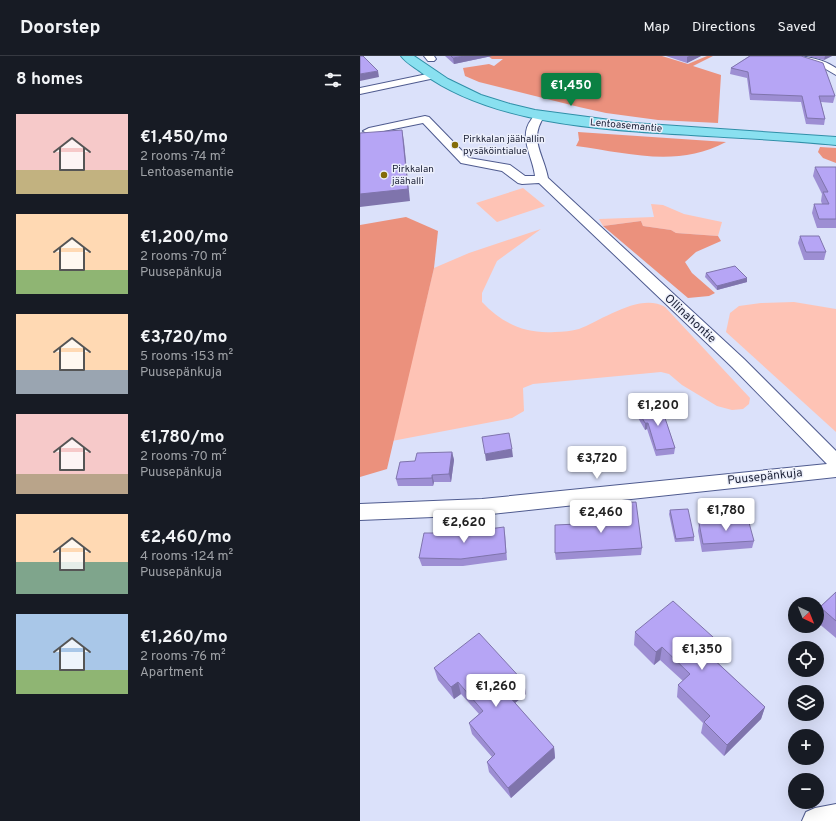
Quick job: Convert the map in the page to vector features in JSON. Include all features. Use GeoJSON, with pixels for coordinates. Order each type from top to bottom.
{"type":"FeatureCollection","features":[{"type":"Feature","properties":{"kind":"main road","name":"Lentoasemantie"},"geometry":{"type":"LineString","coordinates":[[407,56],[432,76],[471,95],[540,115],[632,128],[836,141]]}},
{"type":"Feature","properties":{"kind":"street"},"geometry":{"type":"LineString","coordinates":[[796,56],[827,66],[836,72]]}},
{"type":"Feature","properties":{"kind":"street"},"geometry":{"type":"LineString","coordinates":[[360,91],[432,76]]}},
{"type":"Feature","properties":{"kind":"street"},"geometry":{"type":"LineString","coordinates":[[369,130],[425,119],[465,161],[506,168],[522,180],[542,179],[541,169],[530,141],[530,132],[534,122],[540,115]]}},
{"type":"Feature","properties":{"kind":"street","name":"Ollinahontie"},"geometry":{"type":"LineString","coordinates":[[542,179],[732,358],[834,459]]}},
{"type":"Feature","properties":{"kind":"street","name":"Puusepänkuja"},"geometry":{"type":"LineString","coordinates":[[360,512],[497,506],[834,459]]}},
{"type":"Feature","properties":{"kind":"street"},"geometry":{"type":"LineString","coordinates":[[815,821],[836,817]]}},
{"type":"Feature","properties":{"kind":"shaded area"},"geometry":{"type":"Polygon","coordinates":[[[488,56],[662,56],[688,64],[707,56],[713,56],[693,66],[721,75],[718,123],[658,120],[606,113],[479,82],[465,76],[463,68],[489,64],[494,66],[503,59],[492,59],[488,56]]]}},
{"type":"Feature","properties":{"kind":"shaded area"},"geometry":{"type":"Polygon","coordinates":[[[578,132],[726,142],[708,150],[689,155],[671,157],[633,155],[576,146],[579,140],[578,132]]]}},
{"type":"Feature","properties":{"kind":"shaded area"},"geometry":{"type":"Polygon","coordinates":[[[820,147],[836,148],[836,163],[823,158],[818,152],[820,147]]]}},
{"type":"Feature","properties":{"kind":"shaded area"},"geometry":{"type":"Polygon","coordinates":[[[523,188],[545,206],[497,222],[476,203],[523,188]]]}},
{"type":"Feature","properties":{"kind":"shaded area"},"geometry":{"type":"Polygon","coordinates":[[[651,204],[663,205],[684,214],[722,222],[718,236],[676,233],[671,230],[643,226],[641,221],[603,226],[599,219],[654,217],[651,204]]]}},
{"type":"Feature","properties":{"kind":"shaded area"},"geometry":{"type":"Polygon","coordinates":[[[406,217],[438,231],[434,268],[387,469],[360,477],[360,225],[406,217]]]}},
{"type":"Feature","properties":{"kind":"shaded area"},"geometry":{"type":"Polygon","coordinates":[[[641,221],[643,226],[671,230],[676,233],[718,236],[721,241],[696,252],[685,262],[692,273],[715,293],[709,296],[688,298],[603,226],[641,221]]]}},
{"type":"Feature","properties":{"kind":"shaded area"},"geometry":{"type":"Polygon","coordinates":[[[541,229],[497,261],[482,293],[482,302],[490,310],[506,322],[524,329],[544,332],[558,332],[579,329],[633,305],[655,303],[665,307],[750,398],[749,404],[743,409],[732,410],[717,406],[682,385],[669,374],[661,372],[533,384],[523,388],[524,411],[512,418],[392,441],[434,268],[469,253],[541,229]]]}},
{"type":"Feature","properties":{"kind":"shaded area"},"geometry":{"type":"Polygon","coordinates":[[[794,302],[836,309],[836,432],[726,332],[730,313],[739,306],[761,303],[794,302]]]}},
{"type":"Feature","properties":{"kind":"building"},"geometry":{"type":"Polygon","coordinates":[[[360,56],[363,56],[378,71],[360,74],[360,56]]]}},
{"type":"Feature","properties":{"kind":"building"},"geometry":{"type":"Polygon","coordinates":[[[451,56],[465,56],[453,58],[451,56]]]}},
{"type":"Feature","properties":{"kind":"building"},"geometry":{"type":"Polygon","coordinates":[[[750,56],[801,56],[823,63],[835,96],[819,96],[825,119],[807,118],[802,96],[751,94],[748,72],[731,68],[750,56]]]}},
{"type":"Feature","properties":{"kind":"building","name":"Pirkkalan jäähalli"},"geometry":{"type":"Polygon","coordinates":[[[402,130],[408,189],[360,194],[360,133],[402,130]]]}},
{"type":"Feature","properties":{"kind":"building"},"geometry":{"type":"Polygon","coordinates":[[[815,167],[836,167],[836,219],[819,219],[814,204],[829,204],[823,192],[828,192],[815,167]]]}},
{"type":"Feature","properties":{"kind":"building"},"geometry":{"type":"Polygon","coordinates":[[[800,236],[819,236],[826,252],[806,252],[800,236]]]}},
{"type":"Feature","properties":{"kind":"building"},"geometry":{"type":"Polygon","coordinates":[[[735,266],[747,278],[717,286],[706,273],[735,266]]]}},
{"type":"Feature","properties":{"kind":"building"},"geometry":{"type":"Polygon","coordinates":[[[659,404],[667,418],[665,418],[675,448],[656,450],[648,423],[645,423],[637,409],[659,404]]]}},
{"type":"Feature","properties":{"kind":"building"},"geometry":{"type":"Polygon","coordinates":[[[509,433],[512,449],[485,454],[482,437],[509,433]]]}},
{"type":"Feature","properties":{"kind":"building"},"geometry":{"type":"Polygon","coordinates":[[[452,452],[449,474],[432,475],[432,478],[396,479],[400,462],[415,461],[417,453],[452,452]]]}},
{"type":"Feature","properties":{"kind":"building"},"geometry":{"type":"Polygon","coordinates":[[[636,502],[642,548],[555,553],[555,525],[623,522],[620,503],[636,502]]]}},
{"type":"Feature","properties":{"kind":"building"},"geometry":{"type":"Polygon","coordinates":[[[688,509],[694,537],[676,539],[670,510],[688,509]]]}},
{"type":"Feature","properties":{"kind":"building"},"geometry":{"type":"Polygon","coordinates":[[[748,519],[754,541],[703,544],[699,523],[748,519]]]}},
{"type":"Feature","properties":{"kind":"building"},"geometry":{"type":"Polygon","coordinates":[[[504,527],[506,553],[461,559],[419,558],[424,533],[466,533],[504,527]]]}},
{"type":"Feature","properties":{"kind":"building"},"geometry":{"type":"Polygon","coordinates":[[[836,592],[836,621],[824,610],[824,603],[836,592]]]}},
{"type":"Feature","properties":{"kind":"building"},"geometry":{"type":"Polygon","coordinates":[[[673,601],[723,646],[711,657],[765,707],[727,745],[704,722],[710,716],[678,685],[690,674],[662,647],[656,652],[635,632],[673,601]]]}},
{"type":"Feature","properties":{"kind":"building"},"geometry":{"type":"Polygon","coordinates":[[[479,633],[524,682],[508,695],[554,747],[508,788],[487,762],[495,754],[469,723],[483,711],[458,682],[451,687],[434,668],[479,633]]]}},
{"type":"Feature","properties":{"kind":"place","name":"Pirkkalan jäähallin pysäköintialue"},"geometry":{"type":"Point","coordinates":[455,145]}},
{"type":"Feature","properties":{"kind":"place","name":"Pirkkalan jäähalli"},"geometry":{"type":"Point","coordinates":[384,175]}}]}
